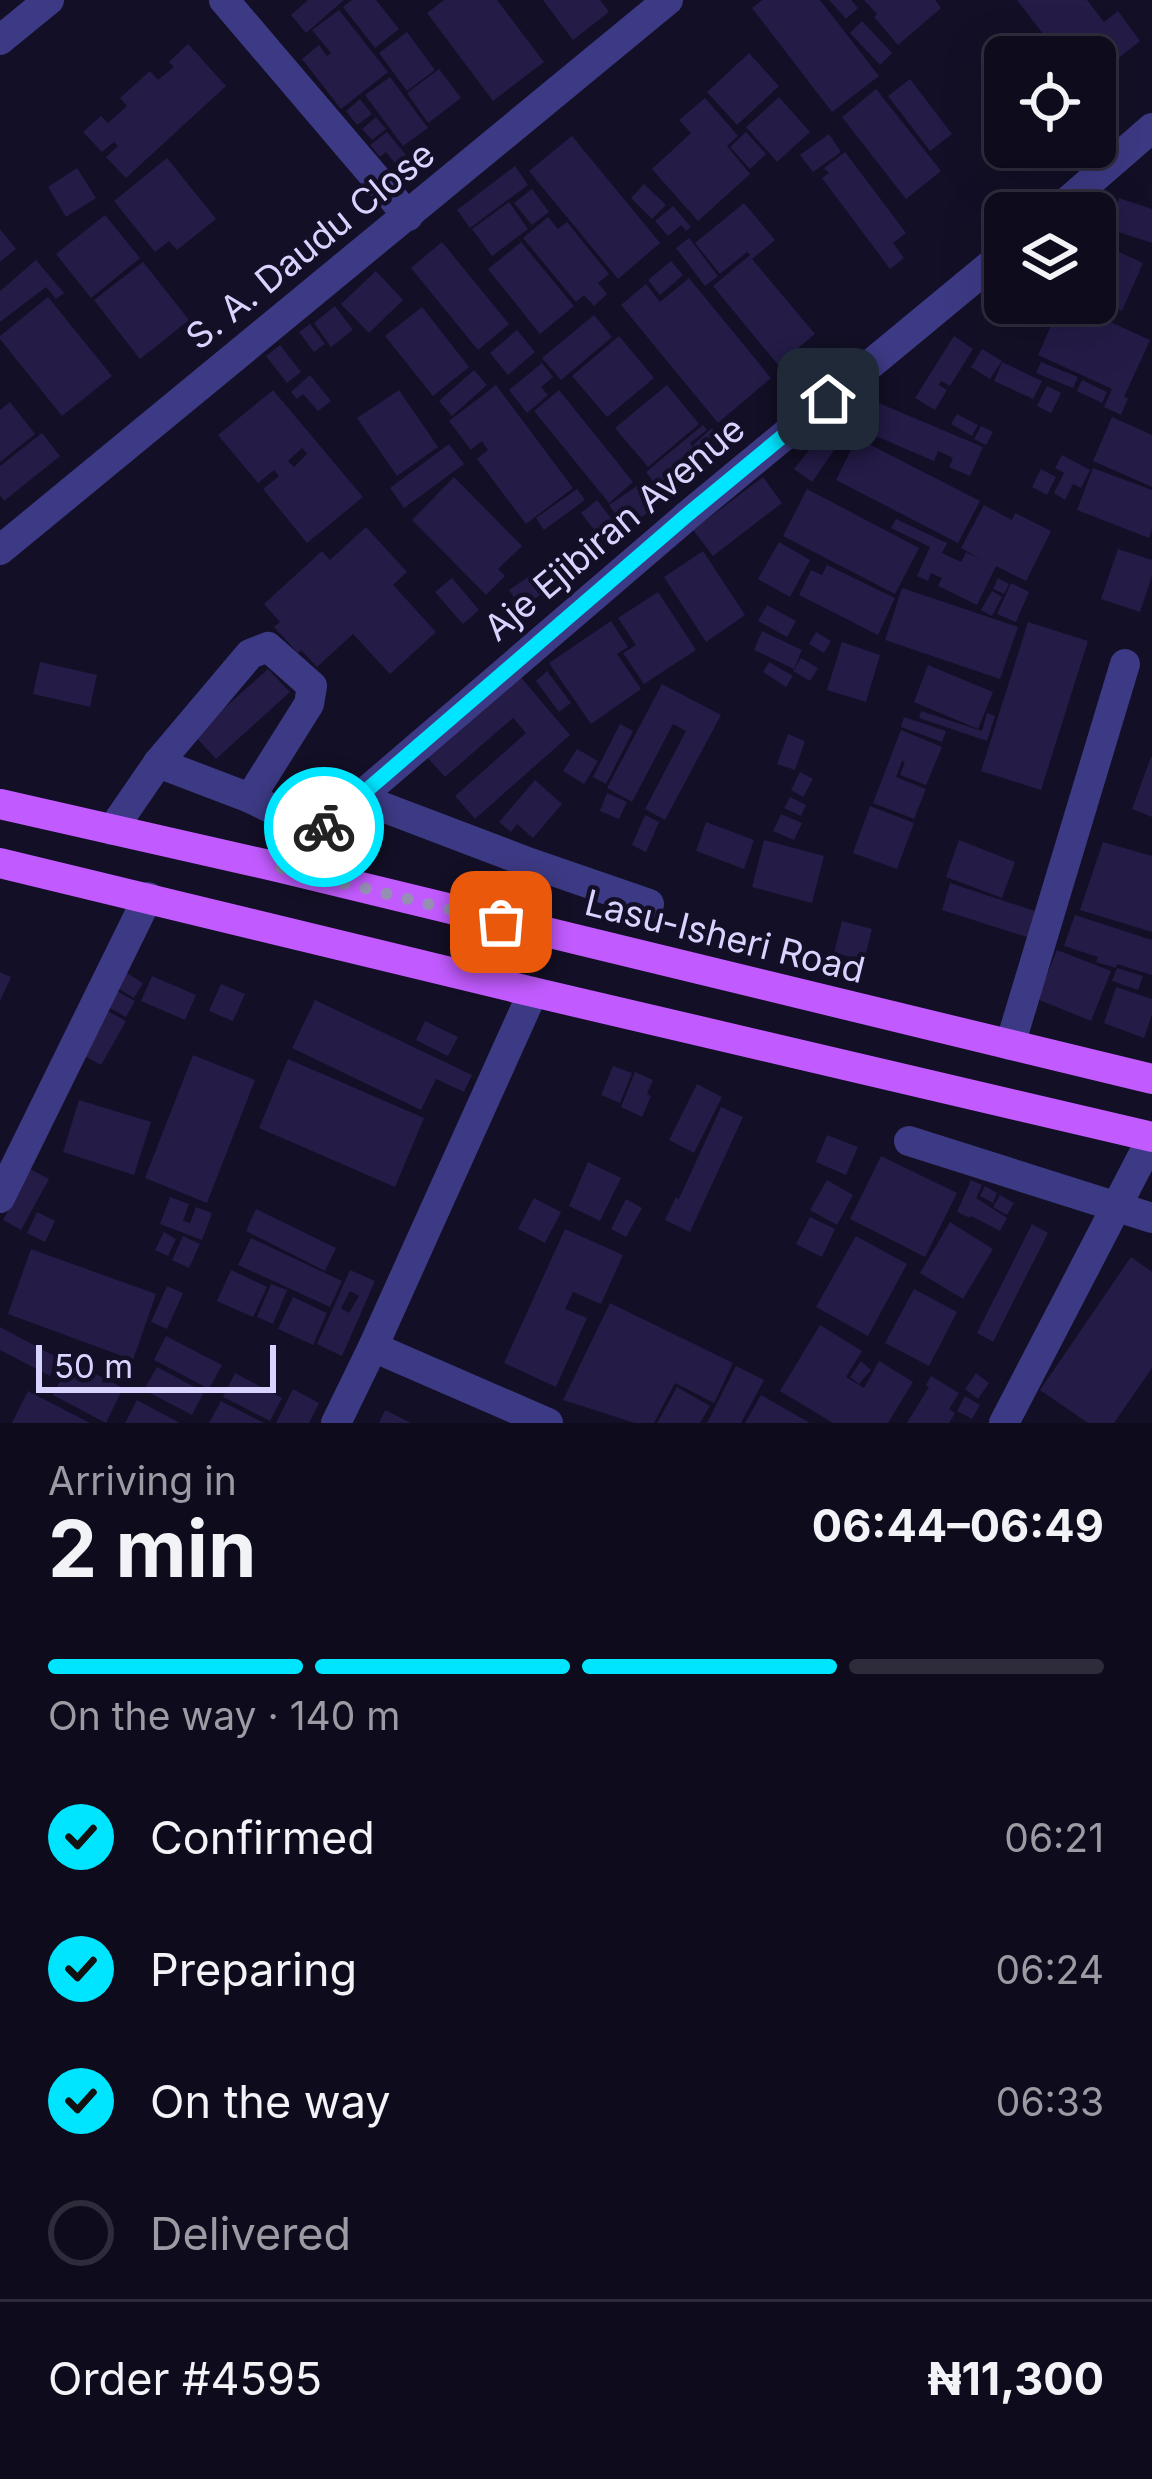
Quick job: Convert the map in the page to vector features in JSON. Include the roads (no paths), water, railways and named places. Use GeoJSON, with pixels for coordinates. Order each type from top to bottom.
{"type":"FeatureCollection","features":[{"type":"Feature","properties":{"kind":"main road","name":"Lasu-Isheri Road"},"geometry":{"type":"LineString","coordinates":[[0,804],[1152,1079]]}},
{"type":"Feature","properties":{"kind":"main road"},"geometry":{"type":"LineString","coordinates":[[0,863],[1152,1137]]}},
{"type":"Feature","properties":{"kind":"street"},"geometry":{"type":"LineString","coordinates":[[0,40],[49,0]]}},
{"type":"Feature","properties":{"kind":"street"},"geometry":{"type":"LineString","coordinates":[[224,0],[408,216]]}},
{"type":"Feature","properties":{"kind":"street","name":"S. A. Daudu Close"},"geometry":{"type":"LineString","coordinates":[[0,550],[668,0]]}},
{"type":"Feature","properties":{"kind":"street"},"geometry":{"type":"LineString","coordinates":[[1078,192],[1152,128]]}},
{"type":"Feature","properties":{"kind":"street","name":"Aje Ejibiran Avenue"},"geometry":{"type":"LineString","coordinates":[[278,867],[687,515],[984,270]]}},
{"type":"Feature","properties":{"kind":"street"},"geometry":{"type":"LineString","coordinates":[[112,830],[158,763],[250,654],[268,647],[312,686],[309,704],[250,798]]}},
{"type":"Feature","properties":{"kind":"street"},"geometry":{"type":"LineString","coordinates":[[1010,1046],[1125,664]]}},
{"type":"Feature","properties":{"kind":"street"},"geometry":{"type":"LineString","coordinates":[[158,763],[250,798],[319,832]]}},
{"type":"Feature","properties":{"kind":"street"},"geometry":{"type":"LineString","coordinates":[[359,797],[649,904]]}},
{"type":"Feature","properties":{"kind":"street"},"geometry":{"type":"LineString","coordinates":[[0,1198],[148,897]]}},
{"type":"Feature","properties":{"kind":"street"},"geometry":{"type":"LineString","coordinates":[[336,1423],[532,992]]}},
{"type":"Feature","properties":{"kind":"street"},"geometry":{"type":"LineString","coordinates":[[1004,1423],[1152,1137]]}},
{"type":"Feature","properties":{"kind":"street"},"geometry":{"type":"LineString","coordinates":[[909,1141],[1152,1218]]}},
{"type":"Feature","properties":{"kind":"street"},"geometry":{"type":"LineString","coordinates":[[374,1347],[548,1423]]}}]}
